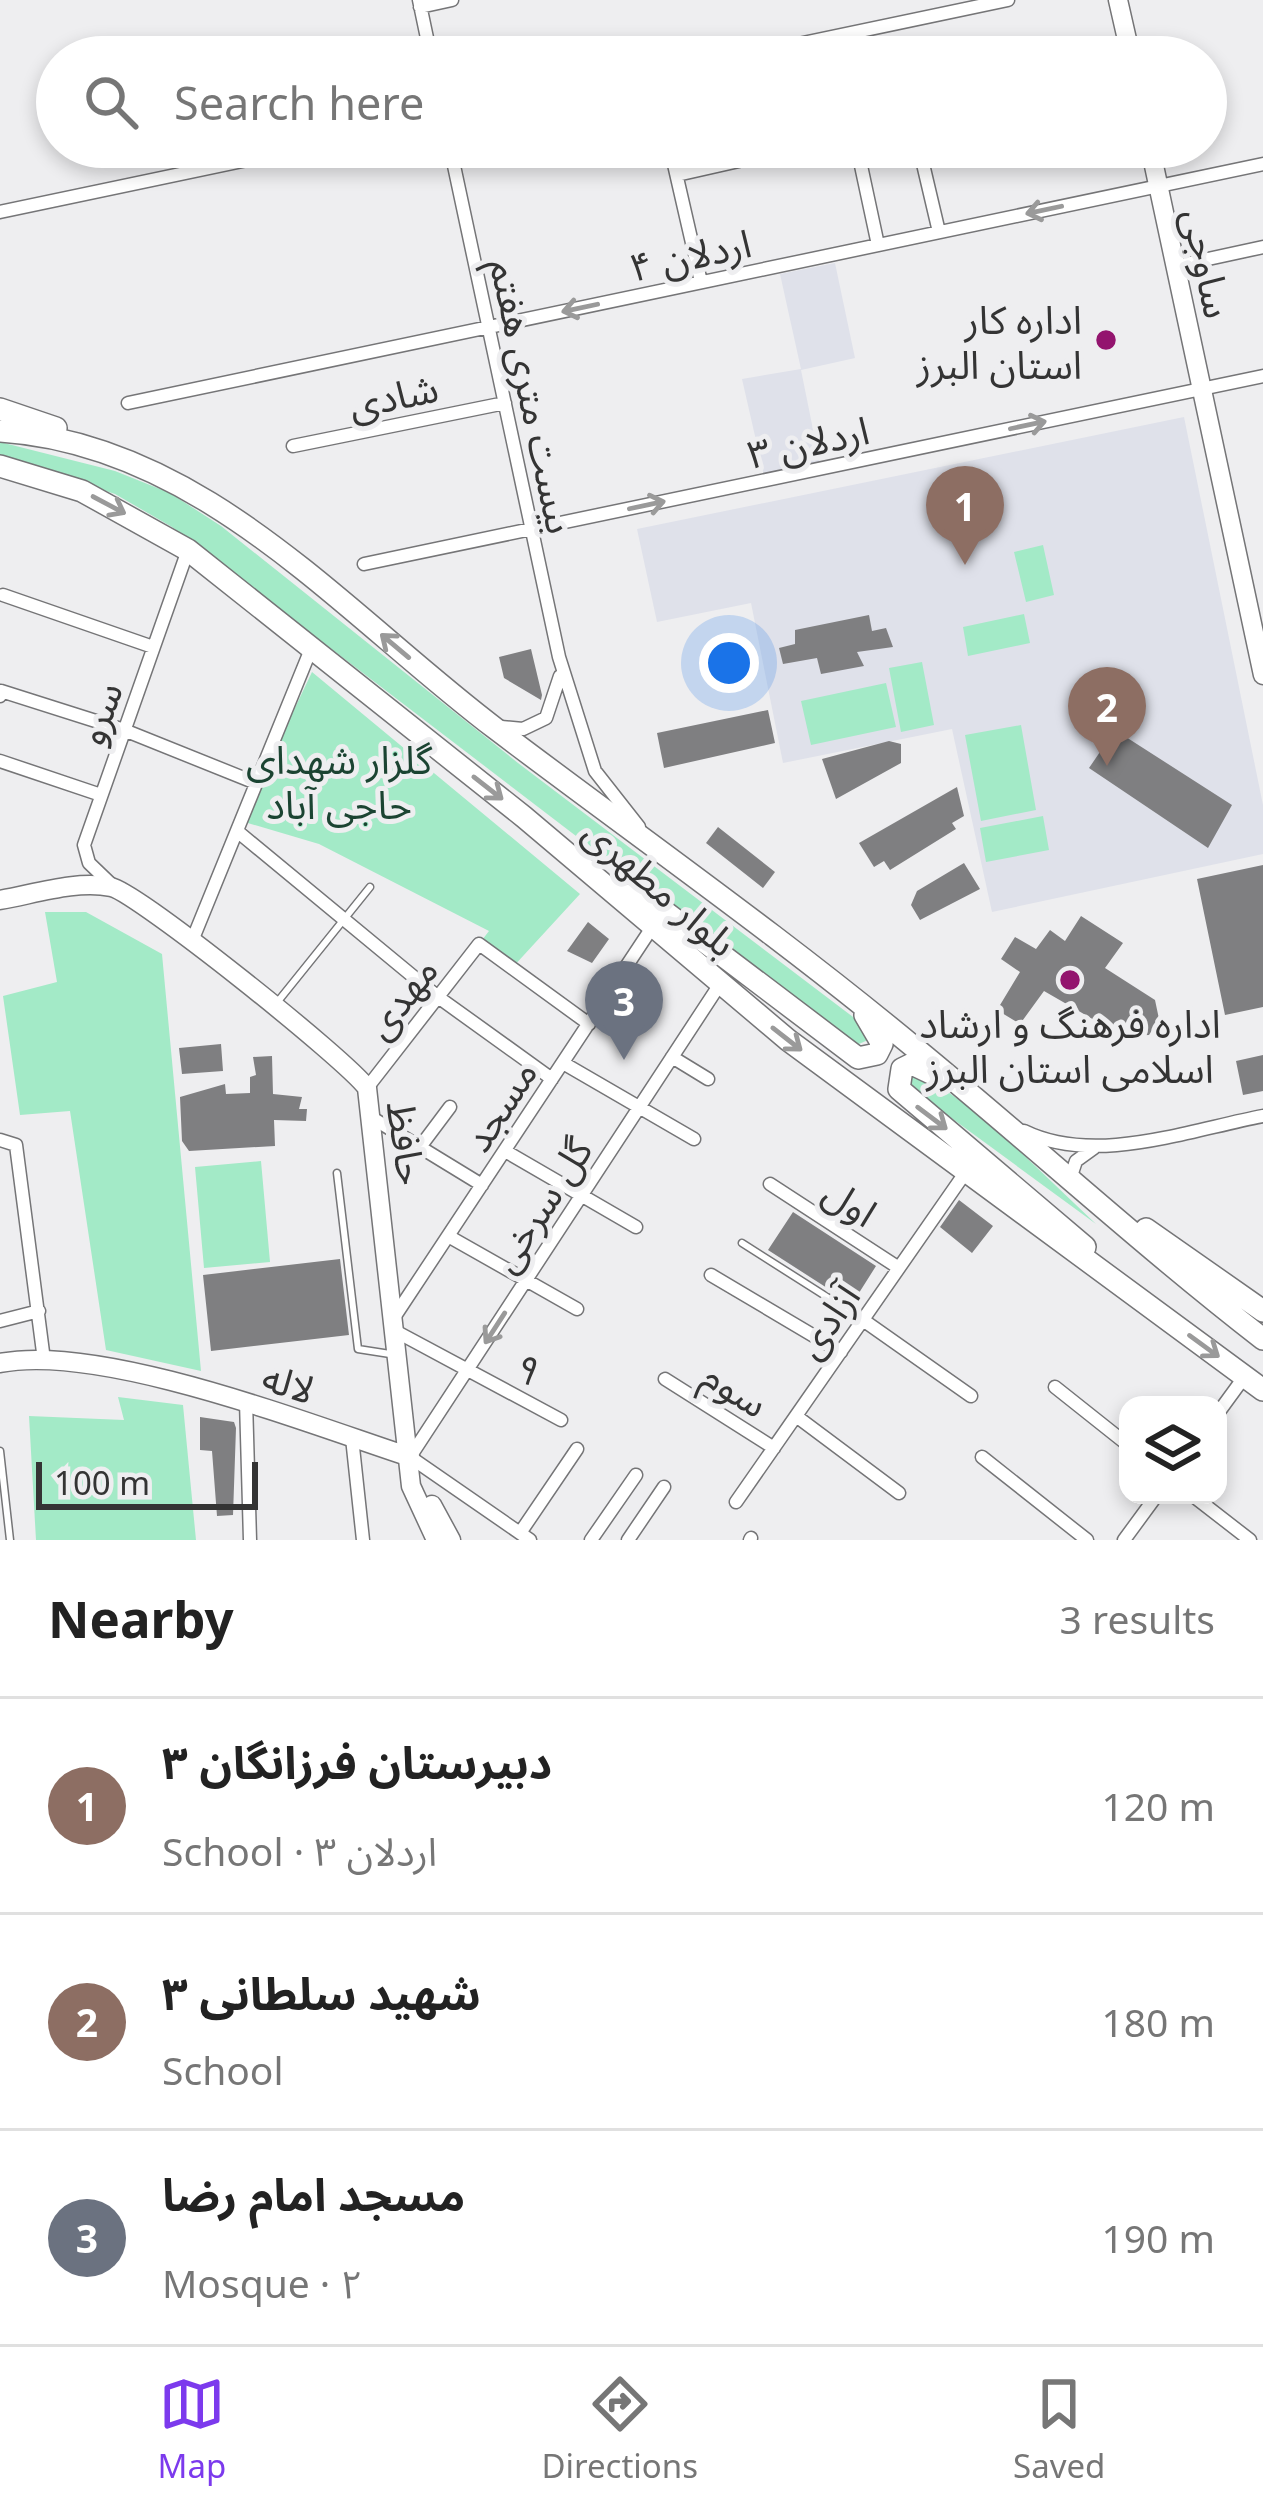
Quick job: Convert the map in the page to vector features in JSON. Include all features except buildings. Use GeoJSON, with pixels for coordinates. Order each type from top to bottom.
{"type":"FeatureCollection","features":[{"type":"Feature","properties":{"kind":"main road"},"geometry":{"type":"LineString","coordinates":[[0,409],[124,455]]}},
{"type":"Feature","properties":{"kind":"main road","name":"بلوار مطهری"},"geometry":{"type":"LineString","coordinates":[[0,431],[34,433],[124,455],[193,492],[300,568],[491,726],[844,991],[1263,1339]]}},
{"type":"Feature","properties":{"kind":"main road","name":"بلوار مطهری"},"geometry":{"type":"LineString","coordinates":[[0,466],[82,491],[188,550],[611,890],[720,984],[965,1173],[1254,1383]]}},
{"type":"Feature","properties":{"kind":"main road"},"geometry":{"type":"LineString","coordinates":[[611,890],[656,905],[858,1058],[877,1054],[880,1036],[844,991]]}},
{"type":"Feature","properties":{"kind":"main road"},"geometry":{"type":"LineString","coordinates":[[982,1105],[921,1065],[902,1069],[899,1076],[906,1098],[1027,1194],[1144,1303]]}},
{"type":"Feature","properties":{"kind":"main road"},"geometry":{"type":"LineString","coordinates":[[1111,1215],[1192,1257],[1263,1311]]}},
{"type":"Feature","properties":{"kind":"street"},"geometry":{"type":"LineString","coordinates":[[427,36],[420,4],[452,0]]}},
{"type":"Feature","properties":{"kind":"street"},"geometry":{"type":"LineString","coordinates":[[837,36],[1008,0]]}},
{"type":"Feature","properties":{"kind":"street"},"geometry":{"type":"LineString","coordinates":[[1118,0],[1126,36]]}},
{"type":"Feature","properties":{"kind":"street","name":"اردلان ۴"},"geometry":{"type":"LineString","coordinates":[[128,403],[1263,164]]}},
{"type":"Feature","properties":{"kind":"street"},"geometry":{"type":"LineString","coordinates":[[0,212],[209,168]]}},
{"type":"Feature","properties":{"kind":"street","name":"بیست متری هفتم"},"geometry":{"type":"LineString","coordinates":[[455,168],[559,657],[595,771],[659,851]]}},
{"type":"Feature","properties":{"kind":"street"},"geometry":{"type":"LineString","coordinates":[[675,168],[701,282]]}},
{"type":"Feature","properties":{"kind":"street"},"geometry":{"type":"LineString","coordinates":[[677,176],[710,168]]}},
{"type":"Feature","properties":{"kind":"street"},"geometry":{"type":"LineString","coordinates":[[862,168],[878,245]]}},
{"type":"Feature","properties":{"kind":"street"},"geometry":{"type":"LineString","coordinates":[[924,168],[939,232]]}},
{"type":"Feature","properties":{"kind":"street","name":"ساوجی"},"geometry":{"type":"LineString","coordinates":[[1155,168],[1202,389],[1255,595],[1263,671]]}},
{"type":"Feature","properties":{"kind":"street"},"geometry":{"type":"LineString","coordinates":[[1175,266],[1263,248]]}},
{"type":"Feature","properties":{"kind":"street","name":"اردلان ۳"},"geometry":{"type":"LineString","coordinates":[[364,564],[1263,376]]}},
{"type":"Feature","properties":{"kind":"street","name":"شادی"},"geometry":{"type":"LineString","coordinates":[[293,446],[505,403]]}},
{"type":"Feature","properties":{"kind":"street","name":"سرو"},"geometry":{"type":"LineString","coordinates":[[115,887],[84,852],[188,550]]}},
{"type":"Feature","properties":{"kind":"street"},"geometry":{"type":"LineString","coordinates":[[3,595],[153,647]]}},
{"type":"Feature","properties":{"kind":"street"},"geometry":{"type":"LineString","coordinates":[[192,940],[311,649]]}},
{"type":"Feature","properties":{"kind":"street"},"geometry":{"type":"LineString","coordinates":[[491,726],[523,729],[546,718],[560,688],[559,657]]}},
{"type":"Feature","properties":{"kind":"street"},"geometry":{"type":"LineString","coordinates":[[1,694],[124,730],[256,783]]}},
{"type":"Feature","properties":{"kind":"street"},"geometry":{"type":"LineString","coordinates":[[0,761],[100,795]]}},
{"type":"Feature","properties":{"kind":"street"},"geometry":{"type":"LineString","coordinates":[[237,831],[438,997],[552,1079]]}},
{"type":"Feature","properties":{"kind":"street"},"geometry":{"type":"LineString","coordinates":[[0,900],[84,886],[115,887]]}},
{"type":"Feature","properties":{"kind":"street","name":"حافظ"},"geometry":{"type":"LineString","coordinates":[[115,887],[192,940],[367,1088],[410,1457]]}},
{"type":"Feature","properties":{"kind":"street","name":"مسجد"},"geometry":{"type":"LineString","coordinates":[[396,1324],[448,1236],[653,926]]}},
{"type":"Feature","properties":{"kind":"street","name":"مهدی"},"geometry":{"type":"LineString","coordinates":[[367,1088],[479,944],[589,1024]]}},
{"type":"Feature","properties":{"kind":"street","name":"گل سرخی"},"geometry":{"type":"LineString","coordinates":[[410,1457],[720,984]]}},
{"type":"Feature","properties":{"kind":"street"},"geometry":{"type":"LineString","coordinates":[[672,1057],[708,1079]]}},
{"type":"Feature","properties":{"kind":"street"},"geometry":{"type":"LineString","coordinates":[[563,1063],[694,1139]]}},
{"type":"Feature","properties":{"kind":"street"},"geometry":{"type":"LineString","coordinates":[[420,1147],[450,1107]]}},
{"type":"Feature","properties":{"kind":"street"},"geometry":{"type":"LineString","coordinates":[[1006,1123],[1061,1146],[1095,1147],[1263,1116]]}},
{"type":"Feature","properties":{"kind":"street"},"geometry":{"type":"LineString","coordinates":[[374,1119],[482,1185]]}},
{"type":"Feature","properties":{"kind":"street"},"geometry":{"type":"LineString","coordinates":[[0,1140],[16,1144],[44,1360]]}},
{"type":"Feature","properties":{"kind":"street"},"geometry":{"type":"LineString","coordinates":[[1080,1190],[1072,1173],[1076,1161],[1095,1147]]}},
{"type":"Feature","properties":{"kind":"street"},"geometry":{"type":"LineString","coordinates":[[505,1151],[636,1227]]}},
{"type":"Feature","properties":{"kind":"street","name":"آزادی"},"geometry":{"type":"LineString","coordinates":[[736,1502],[965,1173]]}},
{"type":"Feature","properties":{"kind":"street","name":"اول"},"geometry":{"type":"LineString","coordinates":[[770,1184],[899,1268]]}},
{"type":"Feature","properties":{"kind":"street"},"geometry":{"type":"LineString","coordinates":[[448,1236],[577,1309]]}},
{"type":"Feature","properties":{"kind":"street"},"geometry":{"type":"LineString","coordinates":[[711,1274],[841,1352]]}},
{"type":"Feature","properties":{"kind":"street"},"geometry":{"type":"LineString","coordinates":[[0,1321],[39,1312]]}},
{"type":"Feature","properties":{"kind":"street"},"geometry":{"type":"LineString","coordinates":[[863,1320],[971,1396]]}},
{"type":"Feature","properties":{"kind":"street","name":"۹"},"geometry":{"type":"LineString","coordinates":[[396,1324],[561,1420]]}},
{"type":"Feature","properties":{"kind":"street","name":"لاله"},"geometry":{"type":"LineString","coordinates":[[0,1363],[44,1360],[246,1401],[410,1457],[525,1537]]}},
{"type":"Feature","properties":{"kind":"street","name":"سوم"},"geometry":{"type":"LineString","coordinates":[[665,1379],[774,1448]]}},
{"type":"Feature","properties":{"kind":"street"},"geometry":{"type":"LineString","coordinates":[[1227,1406],[1254,1383]]}},
{"type":"Feature","properties":{"kind":"street"},"geometry":{"type":"LineString","coordinates":[[1055,1387],[1119,1438]]}},
{"type":"Feature","properties":{"kind":"street"},"geometry":{"type":"LineString","coordinates":[[246,1401],[250,1540]]}},
{"type":"Feature","properties":{"kind":"street"},"geometry":{"type":"LineString","coordinates":[[796,1416],[899,1492]]}},
{"type":"Feature","properties":{"kind":"street"},"geometry":{"type":"LineString","coordinates":[[352,1438],[363,1540]]}},
{"type":"Feature","properties":{"kind":"street"},"geometry":{"type":"LineString","coordinates":[[525,1537],[577,1449]]}},
{"type":"Feature","properties":{"kind":"street"},"geometry":{"type":"LineString","coordinates":[[410,1457],[411,1486],[436,1540]]}},
{"type":"Feature","properties":{"kind":"street"},"geometry":{"type":"LineString","coordinates":[[410,1457],[451,1540]]}},
{"type":"Feature","properties":{"kind":"street"},"geometry":{"type":"LineString","coordinates":[[982,1457],[1087,1540]]}},
{"type":"Feature","properties":{"kind":"street"},"geometry":{"type":"LineString","coordinates":[[591,1540],[636,1475]]}},
{"type":"Feature","properties":{"kind":"street"},"geometry":{"type":"LineString","coordinates":[[628,1540],[664,1487]]}},
{"type":"Feature","properties":{"kind":"street"},"geometry":{"type":"LineString","coordinates":[[1124,1540],[1150,1504]]}},
{"type":"Feature","properties":{"kind":"street"},"geometry":{"type":"LineString","coordinates":[[1204,1504],[1250,1540]]}},
{"type":"Feature","properties":{"kind":"lane"},"geometry":{"type":"LineString","coordinates":[[272,1007],[370,887]]}},
{"type":"Feature","properties":{"kind":"lane"},"geometry":{"type":"LineString","coordinates":[[337,1173],[358,1348],[370,1354],[400,1354]]}},
{"type":"Feature","properties":{"kind":"lane"},"geometry":{"type":"LineString","coordinates":[[742,1243],[863,1320]]}},
{"type":"Feature","properties":{"kind":"lane"},"geometry":{"type":"LineString","coordinates":[[0,1451],[10,1540]]}},
{"type":"Feature","properties":{"kind":"shaded area"},"geometry":{"type":"Polygon","coordinates":[[[835,263],[855,358],[801,370],[821,469],[765,480],[742,379],[801,369],[780,274],[835,263]]]}},
{"type":"Feature","properties":{"kind":"shaded area"},"geometry":{"type":"Polygon","coordinates":[[[1184,417],[1263,805],[1263,854],[992,912],[952,729],[783,763],[751,603],[657,622],[637,529],[1184,417]]]}},
{"type":"Feature","properties":{"kind":"green space"},"geometry":{"type":"Polygon","coordinates":[[[0,442],[115,471],[170,493],[221,526],[518,763],[857,1020],[868,1040],[852,1047],[172,527],[115,494],[0,456],[0,442]]]}},
{"type":"Feature","properties":{"kind":"green space"},"geometry":{"type":"Polygon","coordinates":[[[1043,545],[1054,595],[1026,602],[1014,552],[1043,545]]]}},
{"type":"Feature","properties":{"kind":"green space"},"geometry":{"type":"Polygon","coordinates":[[[1024,614],[1030,643],[968,656],[963,627],[1024,614]]]}},
{"type":"Feature","properties":{"kind":"green space"},"geometry":{"type":"Polygon","coordinates":[[[922,662],[934,725],[901,732],[889,668],[922,662]]]}},
{"type":"Feature","properties":{"kind":"green space","name":"گلزار شهدای حاجی آباد"},"geometry":{"type":"Polygon","coordinates":[[[312,672],[580,894],[512,968],[479,944],[489,931],[319,844],[241,821],[312,672]]]}},
{"type":"Feature","properties":{"kind":"green space"},"geometry":{"type":"Polygon","coordinates":[[[886,683],[896,727],[811,745],[801,701],[886,683]]]}},
{"type":"Feature","properties":{"kind":"green space"},"geometry":{"type":"Polygon","coordinates":[[[1021,725],[1036,810],[981,821],[965,735],[1021,725]]]}},
{"type":"Feature","properties":{"kind":"green space"},"geometry":{"type":"Polygon","coordinates":[[[1043,816],[1049,850],[986,862],[980,828],[1043,816]]]}},
{"type":"Feature","properties":{"kind":"green space"},"geometry":{"type":"Polygon","coordinates":[[[45,912],[86,912],[162,954],[201,1371],[106,1350],[70,1111],[20,1115],[3,996],[57,982],[45,912]]]}},
{"type":"Feature","properties":{"kind":"green space"},"geometry":{"type":"Polygon","coordinates":[[[923,1074],[988,1121],[1096,1224],[909,1087],[912,1077],[923,1074]]]}},
{"type":"Feature","properties":{"kind":"green space"},"geometry":{"type":"Polygon","coordinates":[[[261,1161],[270,1262],[204,1268],[195,1167],[261,1161]]]}},
{"type":"Feature","properties":{"kind":"green space"},"geometry":{"type":"Polygon","coordinates":[[[118,1397],[183,1405],[196,1540],[36,1540],[29,1416],[124,1420],[118,1397]]]}},
{"type":"Feature","properties":{"kind":"place","name":"اداره کار استان البرز"},"geometry":{"type":"Point","coordinates":[1106,340]}},
{"type":"Feature","properties":{"kind":"place","name":"دبیرستان فرزانگان ۳"},"geometry":{"type":"Point","coordinates":[965,565]}},
{"type":"Feature","properties":{"kind":"place","name":"شهید سلطانی ۳"},"geometry":{"type":"Point","coordinates":[1107,766]}},
{"type":"Feature","properties":{"kind":"place","name":"اداره فرهنگ و ارشاد اسلامی استان البرز"},"geometry":{"type":"Point","coordinates":[1070,980]}},
{"type":"Feature","properties":{"kind":"place","name":"مسجد امام رضا"},"geometry":{"type":"Point","coordinates":[624,1060]}}]}
